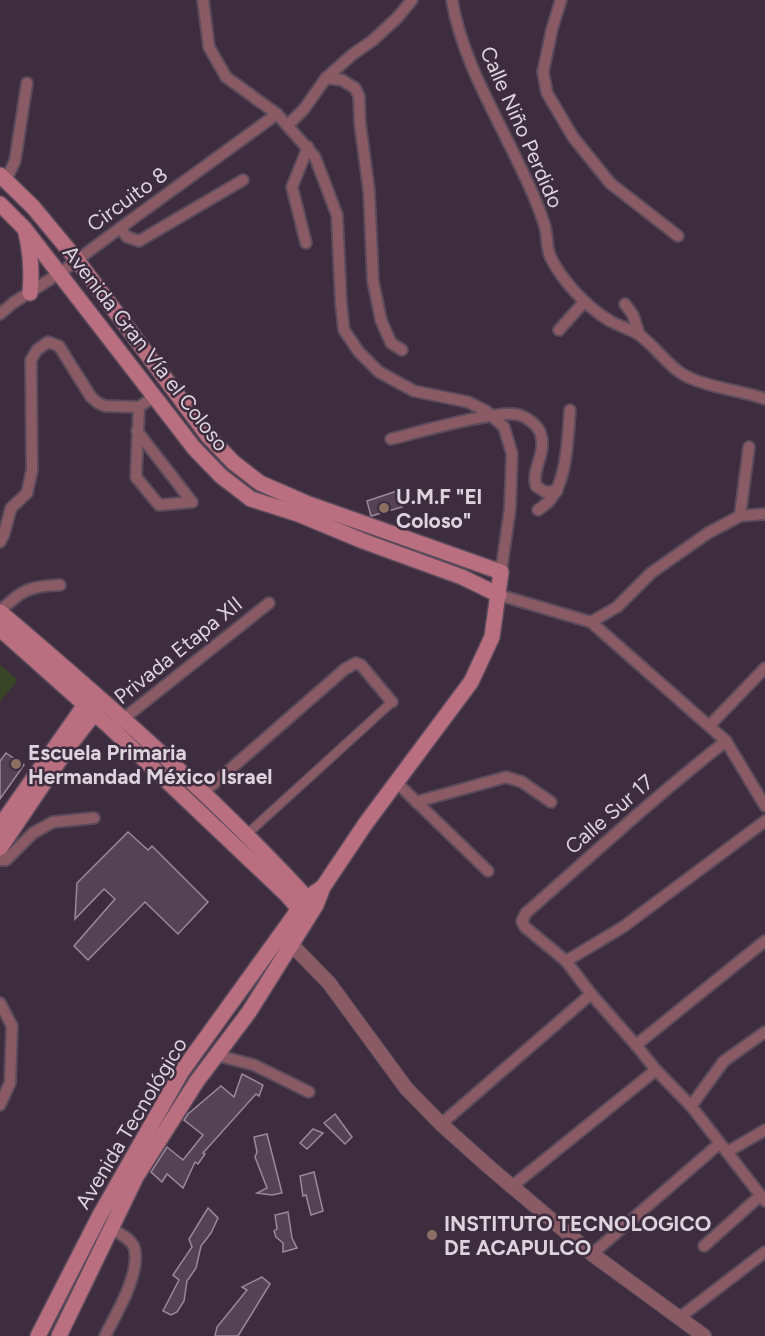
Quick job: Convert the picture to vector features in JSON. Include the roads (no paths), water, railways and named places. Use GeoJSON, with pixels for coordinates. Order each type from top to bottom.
{"type":"FeatureCollection","features":[{"type":"Feature","properties":{"kind":"main road","name":"Avenida Gran Vía el Coloso"},"geometry":{"type":"LineString","coordinates":[[3,178],[33,207],[77,260],[208,436],[232,462],[260,483],[306,503],[501,572]]}},
{"type":"Feature","properties":{"kind":"main road","name":"Avenida Gran Vía el Coloso"},"geometry":{"type":"LineString","coordinates":[[0,204],[24,228],[194,448],[220,476],[251,499],[298,514],[363,541],[462,577],[499,595]]}},
{"type":"Feature","properties":{"kind":"main road"},"geometry":{"type":"LineString","coordinates":[[24,228],[31,252],[30,293]]}},
{"type":"Feature","properties":{"kind":"main road","name":"Avenida Tecnológico"},"geometry":{"type":"LineString","coordinates":[[38,1336],[100,1215],[182,1071],[308,907],[366,823],[471,682],[492,637],[501,572]]}},
{"type":"Feature","properties":{"kind":"main road"},"geometry":{"type":"LineString","coordinates":[[0,611],[99,696],[117,723],[287,895],[308,907]]}},
{"type":"Feature","properties":{"kind":"main road"},"geometry":{"type":"LineString","coordinates":[[0,629],[89,710],[117,723],[203,793],[246,835],[308,907]]}},
{"type":"Feature","properties":{"kind":"main road"},"geometry":{"type":"LineString","coordinates":[[0,826],[99,696]]}},
{"type":"Feature","properties":{"kind":"main road"},"geometry":{"type":"LineString","coordinates":[[0,848],[69,746],[89,710]]}},
{"type":"Feature","properties":{"kind":"main road","name":"Avenida Tecnológico"},"geometry":{"type":"LineString","coordinates":[[59,1336],[136,1177],[196,1081],[249,1012],[292,945],[308,907]]}},
{"type":"Feature","properties":{"kind":"street"},"geometry":{"type":"LineString","coordinates":[[203,0],[209,47],[226,77],[278,114],[315,157],[337,214],[344,330],[359,352],[379,372],[414,391],[468,402],[494,416],[504,427],[512,454],[510,509],[501,572]]}},
{"type":"Feature","properties":{"kind":"street"},"geometry":{"type":"LineString","coordinates":[[288,125],[304,109],[326,78],[372,41],[397,18],[412,0]]}},
{"type":"Feature","properties":{"kind":"street","name":"Calle Niño Perdido"},"geometry":{"type":"LineString","coordinates":[[452,0],[454,16],[469,61],[532,191],[546,229],[550,257],[584,302],[610,321],[639,334],[688,378],[712,386],[748,392],[765,399]]}},
{"type":"Feature","properties":{"kind":"street"},"geometry":{"type":"LineString","coordinates":[[561,0],[543,72],[547,93],[573,137],[610,183],[678,236]]}},
{"type":"Feature","properties":{"kind":"street"},"geometry":{"type":"LineString","coordinates":[[326,78],[342,80],[355,88],[359,96],[360,123],[369,191],[373,281],[381,320],[391,343],[402,350]]}},
{"type":"Feature","properties":{"kind":"street"},"geometry":{"type":"LineString","coordinates":[[3,178],[15,161],[27,83]]}},
{"type":"Feature","properties":{"kind":"street","name":"Circuito 8"},"geometry":{"type":"LineString","coordinates":[[0,314],[278,114]]}},
{"type":"Feature","properties":{"kind":"street"},"geometry":{"type":"LineString","coordinates":[[306,243],[292,187],[308,147]]}},
{"type":"Feature","properties":{"kind":"street"},"geometry":{"type":"LineString","coordinates":[[120,228],[127,237],[139,241],[243,180]]}},
{"type":"Feature","properties":{"kind":"street"},"geometry":{"type":"LineString","coordinates":[[559,330],[584,302]]}},
{"type":"Feature","properties":{"kind":"street"},"geometry":{"type":"LineString","coordinates":[[625,304],[633,315],[639,334]]}},
{"type":"Feature","properties":{"kind":"street"},"geometry":{"type":"LineString","coordinates":[[0,542],[11,508],[27,493],[32,470],[31,360],[37,350],[48,342],[58,346],[91,397],[105,406],[139,407],[155,396]]}},
{"type":"Feature","properties":{"kind":"street"},"geometry":{"type":"LineString","coordinates":[[137,431],[192,502],[159,505],[136,477],[137,431],[139,407]]}},
{"type":"Feature","properties":{"kind":"street"},"geometry":{"type":"LineString","coordinates":[[538,510],[557,491],[567,452],[570,410]]}},
{"type":"Feature","properties":{"kind":"street"},"geometry":{"type":"LineString","coordinates":[[391,439],[494,416],[518,414],[534,424],[540,432],[543,450],[534,478],[536,486],[545,492],[557,491]]}},
{"type":"Feature","properties":{"kind":"street"},"geometry":{"type":"LineString","coordinates":[[740,516],[749,447]]}},
{"type":"Feature","properties":{"kind":"street"},"geometry":{"type":"LineString","coordinates":[[591,622],[617,607],[651,573],[708,533],[740,516],[765,514]]}},
{"type":"Feature","properties":{"kind":"street"},"geometry":{"type":"LineString","coordinates":[[0,611],[18,593],[40,586],[60,585]]}},
{"type":"Feature","properties":{"kind":"street","name":"Avenida Gran Vía el Coloso"},"geometry":{"type":"LineString","coordinates":[[499,595],[591,622],[726,741],[765,806]]}},
{"type":"Feature","properties":{"kind":"street","name":"Privada Etapa XII"},"geometry":{"type":"LineString","coordinates":[[117,723],[268,603]]}},
{"type":"Feature","properties":{"kind":"street"},"geometry":{"type":"LineString","coordinates":[[203,793],[345,669],[356,663],[361,665],[392,702],[246,835]]}},
{"type":"Feature","properties":{"kind":"street"},"geometry":{"type":"LineString","coordinates":[[710,725],[765,668]]}},
{"type":"Feature","properties":{"kind":"street","name":"Calle Sur 17"},"geometry":{"type":"LineString","coordinates":[[566,961],[525,927],[522,921],[526,913],[680,777],[726,741]]}},
{"type":"Feature","properties":{"kind":"street"},"geometry":{"type":"LineString","coordinates":[[416,802],[507,777],[522,782],[551,802]]}},
{"type":"Feature","properties":{"kind":"street"},"geometry":{"type":"LineString","coordinates":[[397,783],[488,871]]}},
{"type":"Feature","properties":{"kind":"street"},"geometry":{"type":"LineString","coordinates":[[0,860],[6,860],[33,833],[53,822],[94,818]]}},
{"type":"Feature","properties":{"kind":"street"},"geometry":{"type":"LineString","coordinates":[[704,1246],[763,1198],[691,1106],[656,1070],[566,961],[623,927],[765,821]]}},
{"type":"Feature","properties":{"kind":"street"},"geometry":{"type":"LineString","coordinates":[[636,1045],[765,941]]}},
{"type":"Feature","properties":{"kind":"street"},"geometry":{"type":"LineString","coordinates":[[292,945],[329,984],[406,1088],[441,1124],[511,1187],[592,1254],[704,1336]]}},
{"type":"Feature","properties":{"kind":"street"},"geometry":{"type":"LineString","coordinates":[[441,1124],[591,994]]}},
{"type":"Feature","properties":{"kind":"street"},"geometry":{"type":"LineString","coordinates":[[0,1003],[12,1026],[10,1083],[0,1105]]}},
{"type":"Feature","properties":{"kind":"street"},"geometry":{"type":"LineString","coordinates":[[691,1106],[724,1061],[765,1032]]}},
{"type":"Feature","properties":{"kind":"street"},"geometry":{"type":"LineString","coordinates":[[216,1055],[254,1065],[309,1092]]}},
{"type":"Feature","properties":{"kind":"street"},"geometry":{"type":"LineString","coordinates":[[511,1187],[656,1070]]}},
{"type":"Feature","properties":{"kind":"street"},"geometry":{"type":"LineString","coordinates":[[592,1254],[723,1148],[765,1130]]}},
{"type":"Feature","properties":{"kind":"street"},"geometry":{"type":"LineString","coordinates":[[105,1336],[128,1289],[134,1270],[135,1250],[128,1239],[112,1229]]}},
{"type":"Feature","properties":{"kind":"street"},"geometry":{"type":"LineString","coordinates":[[679,1318],[765,1252]]}},
{"type":"Feature","properties":{"kind":"place","name":"U.M.F \"El Coloso\""},"geometry":{"type":"Point","coordinates":[384,508]}},
{"type":"Feature","properties":{"kind":"place","name":"Escuela Primaria Hermandad México Israel"},"geometry":{"type":"Point","coordinates":[16,764]}},
{"type":"Feature","properties":{"kind":"place","name":"INSTITUTO TECNOLOGICO DE ACAPULCO"},"geometry":{"type":"Point","coordinates":[432,1235]}}]}
